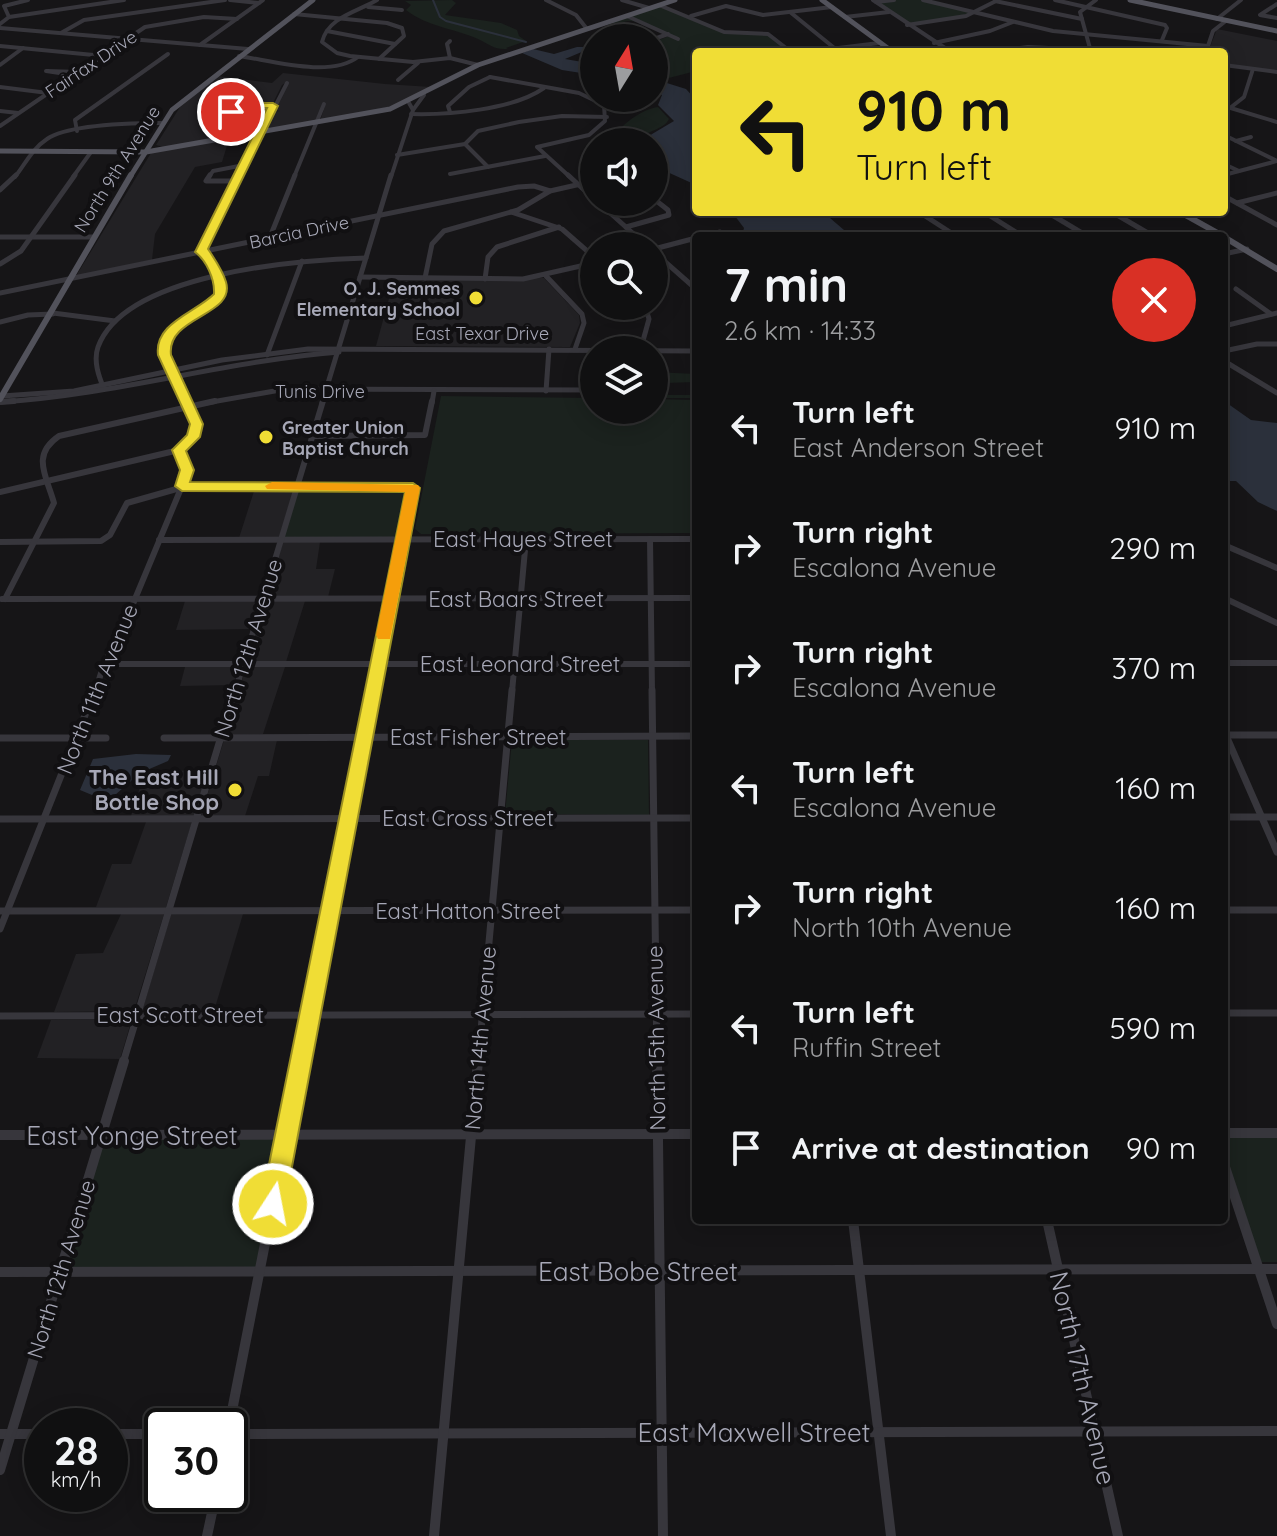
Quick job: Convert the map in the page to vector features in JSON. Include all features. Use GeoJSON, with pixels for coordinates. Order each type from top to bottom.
{"type":"FeatureCollection","features":[{"type":"Feature","properties":{"kind":"main road","name":"North 9th Avenue"},"geometry":{"type":"LineString","coordinates":[[0,399],[53,313],[93,237],[164,123],[183,100],[313,0]]}},
{"type":"Feature","properties":{"kind":"main road"},"geometry":{"type":"LineString","coordinates":[[602,24],[675,0]]}},
{"type":"Feature","properties":{"kind":"main road"},"geometry":{"type":"LineString","coordinates":[[822,0],[887,48]]}},
{"type":"Feature","properties":{"kind":"main road"},"geometry":{"type":"LineString","coordinates":[[1130,0],[1277,30]]}},
{"type":"Feature","properties":{"kind":"main road"},"geometry":{"type":"LineString","coordinates":[[1139,0],[1222,20]]}},
{"type":"Feature","properties":{"kind":"main road"},"geometry":{"type":"LineString","coordinates":[[0,151],[146,152],[390,109],[412,109],[424,95],[447,79],[478,65],[580,31]]}},
{"type":"Feature","properties":{"kind":"main road"},"geometry":{"type":"LineString","coordinates":[[151,144],[173,148]]}},
{"type":"Feature","properties":{"kind":"main road"},"geometry":{"type":"LineString","coordinates":[[1187,216],[1216,232]]}},
{"type":"Feature","properties":{"kind":"main road"},"geometry":{"type":"LineString","coordinates":[[1228,239],[1277,269]]}},
{"type":"Feature","properties":{"kind":"street"},"geometry":{"type":"LineString","coordinates":[[9,17],[4,6],[28,0]]}},
{"type":"Feature","properties":{"kind":"street"},"geometry":{"type":"LineString","coordinates":[[0,26],[9,17],[124,0]]}},
{"type":"Feature","properties":{"kind":"street"},"geometry":{"type":"LineString","coordinates":[[61,33],[88,20],[228,0],[262,1]]}},
{"type":"Feature","properties":{"kind":"street"},"geometry":{"type":"LineString","coordinates":[[368,7],[377,0]]}},
{"type":"Feature","properties":{"kind":"street"},"geometry":{"type":"LineString","coordinates":[[546,0],[576,15],[583,24]]}},
{"type":"Feature","properties":{"kind":"street"},"geometry":{"type":"LineString","coordinates":[[624,0],[647,9]]}},
{"type":"Feature","properties":{"kind":"street"},"geometry":{"type":"LineString","coordinates":[[874,1],[894,0]]}},
{"type":"Feature","properties":{"kind":"street"},"geometry":{"type":"LineString","coordinates":[[923,0],[1013,22],[1086,34],[1162,40],[1202,48]]}},
{"type":"Feature","properties":{"kind":"street"},"geometry":{"type":"LineString","coordinates":[[989,0],[1082,19]]}},
{"type":"Feature","properties":{"kind":"street"},"geometry":{"type":"LineString","coordinates":[[1055,0],[1165,25],[1167,28],[1162,40]]}},
{"type":"Feature","properties":{"kind":"street"},"geometry":{"type":"LineString","coordinates":[[1090,48],[1080,12],[1096,0]]}},
{"type":"Feature","properties":{"kind":"street"},"geometry":{"type":"LineString","coordinates":[[1207,48],[1213,31],[1241,0]]}},
{"type":"Feature","properties":{"kind":"street"},"geometry":{"type":"LineString","coordinates":[[200,45],[262,1]]}},
{"type":"Feature","properties":{"kind":"street"},"geometry":{"type":"LineString","coordinates":[[874,1],[943,48]]}},
{"type":"Feature","properties":{"kind":"street"},"geometry":{"type":"LineString","coordinates":[[907,25],[957,18],[996,1]]}},
{"type":"Feature","properties":{"kind":"street"},"geometry":{"type":"LineString","coordinates":[[1277,4],[1259,15],[1277,18]]}},
{"type":"Feature","properties":{"kind":"street"},"geometry":{"type":"LineString","coordinates":[[659,5],[724,32],[768,34],[786,48]]}},
{"type":"Feature","properties":{"kind":"street"},"geometry":{"type":"LineString","coordinates":[[691,16],[729,5],[759,15],[832,7]]}},
{"type":"Feature","properties":{"kind":"street"},"geometry":{"type":"LineString","coordinates":[[402,10],[355,9],[327,31],[321,40],[341,55],[420,62],[450,58],[478,65]]}},
{"type":"Feature","properties":{"kind":"street"},"geometry":{"type":"LineString","coordinates":[[790,12],[835,48]]}},
{"type":"Feature","properties":{"kind":"street"},"geometry":{"type":"LineString","coordinates":[[845,17],[889,12]]}},
{"type":"Feature","properties":{"kind":"street"},"geometry":{"type":"LineString","coordinates":[[294,14],[400,26],[405,33],[379,59]]}},
{"type":"Feature","properties":{"kind":"street"},"geometry":{"type":"LineString","coordinates":[[627,16],[645,24]]}},
{"type":"Feature","properties":{"kind":"street","name":"Fairfax Drive"},"geometry":{"type":"LineString","coordinates":[[0,126],[128,39],[154,25],[209,17],[237,19]]}},
{"type":"Feature","properties":{"kind":"street"},"geometry":{"type":"LineString","coordinates":[[934,43],[996,30],[1013,22]]}},
{"type":"Feature","properties":{"kind":"street"},"geometry":{"type":"LineString","coordinates":[[0,26],[248,49]]}},
{"type":"Feature","properties":{"kind":"street"},"geometry":{"type":"LineString","coordinates":[[327,31],[396,44]]}},
{"type":"Feature","properties":{"kind":"street"},"geometry":{"type":"LineString","coordinates":[[668,34],[678,39]]}},
{"type":"Feature","properties":{"kind":"street"},"geometry":{"type":"LineString","coordinates":[[450,41],[447,44],[450,58]]}},
{"type":"Feature","properties":{"kind":"street"},"geometry":{"type":"LineString","coordinates":[[849,48],[879,43]]}},
{"type":"Feature","properties":{"kind":"street"},"geometry":{"type":"LineString","coordinates":[[0,46],[104,56]]}},
{"type":"Feature","properties":{"kind":"street"},"geometry":{"type":"LineString","coordinates":[[0,65],[23,48]]}},
{"type":"Feature","properties":{"kind":"street"},"geometry":{"type":"LineString","coordinates":[[1015,48],[1039,48]]}},
{"type":"Feature","properties":{"kind":"street"},"geometry":{"type":"LineString","coordinates":[[77,131],[75,120],[168,54]]}},
{"type":"Feature","properties":{"kind":"street"},"geometry":{"type":"LineString","coordinates":[[239,56],[328,68],[347,65],[358,57]]}},
{"type":"Feature","properties":{"kind":"street"},"geometry":{"type":"LineString","coordinates":[[398,80],[420,62]]}},
{"type":"Feature","properties":{"kind":"street"},"geometry":{"type":"LineString","coordinates":[[1228,66],[1277,72]]}},
{"type":"Feature","properties":{"kind":"street"},"geometry":{"type":"LineString","coordinates":[[1228,106],[1244,97],[1253,69]]}},
{"type":"Feature","properties":{"kind":"street"},"geometry":{"type":"LineString","coordinates":[[74,75],[46,71],[79,72]]}},
{"type":"Feature","properties":{"kind":"street"},"geometry":{"type":"LineString","coordinates":[[450,112],[448,106],[454,98],[490,74],[596,99],[604,105],[607,117],[602,126],[589,135],[537,147],[529,146]]}},
{"type":"Feature","properties":{"kind":"street"},"geometry":{"type":"LineString","coordinates":[[0,492],[49,483],[179,450],[196,431],[165,355],[165,340],[180,322],[217,299],[222,286],[202,252],[287,83]]}},
{"type":"Feature","properties":{"kind":"street"},"geometry":{"type":"LineString","coordinates":[[0,87],[48,93]]}},
{"type":"Feature","properties":{"kind":"street"},"geometry":{"type":"LineString","coordinates":[[412,109],[450,112],[533,96],[544,88]]}},
{"type":"Feature","properties":{"kind":"street"},"geometry":{"type":"LineString","coordinates":[[228,113],[244,109],[247,103],[278,111]]}},
{"type":"Feature","properties":{"kind":"street"},"geometry":{"type":"LineString","coordinates":[[270,237],[324,104]]}},
{"type":"Feature","properties":{"kind":"street"},"geometry":{"type":"LineString","coordinates":[[1228,107],[1277,122]]}},
{"type":"Feature","properties":{"kind":"street","name":"North 12th Avenue"},"geometry":{"type":"LineString","coordinates":[[0,1470],[5,1434],[60,1272],[412,109]]}},
{"type":"Feature","properties":{"kind":"street"},"geometry":{"type":"LineString","coordinates":[[0,111],[18,113]]}},
{"type":"Feature","properties":{"kind":"street"},"geometry":{"type":"LineString","coordinates":[[397,155],[465,144],[478,131],[507,124],[555,116],[607,117]]}},
{"type":"Feature","properties":{"kind":"street"},"geometry":{"type":"LineString","coordinates":[[0,190],[12,181],[47,137],[126,123],[164,123]]}},
{"type":"Feature","properties":{"kind":"street"},"geometry":{"type":"LineString","coordinates":[[1228,137],[1277,161]]}},
{"type":"Feature","properties":{"kind":"street"},"geometry":{"type":"LineString","coordinates":[[1236,141],[1251,137]]}},
{"type":"Feature","properties":{"kind":"street"},"geometry":{"type":"LineString","coordinates":[[465,144],[488,167]]}},
{"type":"Feature","properties":{"kind":"street"},"geometry":{"type":"LineString","coordinates":[[537,147],[578,185]]}},
{"type":"Feature","properties":{"kind":"street"},"geometry":{"type":"LineString","coordinates":[[0,264],[18,254],[31,238],[91,152]]}},
{"type":"Feature","properties":{"kind":"street"},"geometry":{"type":"LineString","coordinates":[[450,174],[545,156]]}},
{"type":"Feature","properties":{"kind":"street"},"geometry":{"type":"LineString","coordinates":[[1228,174],[1277,161]]}},
{"type":"Feature","properties":{"kind":"street"},"geometry":{"type":"LineString","coordinates":[[236,181],[206,181],[213,171],[244,165]]}},
{"type":"Feature","properties":{"kind":"street"},"geometry":{"type":"LineString","coordinates":[[1228,166],[1239,171]]}},
{"type":"Feature","properties":{"kind":"street"},"geometry":{"type":"LineString","coordinates":[[425,278],[432,244],[440,234],[462,223],[511,212],[550,191],[578,185]]}},
{"type":"Feature","properties":{"kind":"street","name":"Barcia Drive"},"geometry":{"type":"LineString","coordinates":[[0,293],[518,187],[534,186],[550,191]]}},
{"type":"Feature","properties":{"kind":"street"},"geometry":{"type":"LineString","coordinates":[[1237,203],[1277,193]]}},
{"type":"Feature","properties":{"kind":"street"},"geometry":{"type":"LineString","coordinates":[[1228,198],[1277,225]]}},
{"type":"Feature","properties":{"kind":"street"},"geometry":{"type":"LineString","coordinates":[[511,212],[559,227],[580,245]]}},
{"type":"Feature","properties":{"kind":"street"},"geometry":{"type":"LineString","coordinates":[[614,216],[632,232]]}},
{"type":"Feature","properties":{"kind":"street"},"geometry":{"type":"LineString","coordinates":[[626,227],[665,216]]}},
{"type":"Feature","properties":{"kind":"street"},"geometry":{"type":"LineString","coordinates":[[925,216],[950,232]]}},
{"type":"Feature","properties":{"kind":"street"},"geometry":{"type":"LineString","coordinates":[[990,216],[1016,232]]}},
{"type":"Feature","properties":{"kind":"street"},"geometry":{"type":"LineString","coordinates":[[1054,216],[1080,232]]}},
{"type":"Feature","properties":{"kind":"street"},"geometry":{"type":"LineString","coordinates":[[1119,216],[1146,232]]}},
{"type":"Feature","properties":{"kind":"street"},"geometry":{"type":"LineString","coordinates":[[485,279],[488,257],[497,247],[559,227]]}},
{"type":"Feature","properties":{"kind":"street"},"geometry":{"type":"LineString","coordinates":[[0,237],[93,237]]}},
{"type":"Feature","properties":{"kind":"street"},"geometry":{"type":"LineString","coordinates":[[668,246],[692,239]]}},
{"type":"Feature","properties":{"kind":"street"},"geometry":{"type":"LineString","coordinates":[[1228,253],[1247,249]]}},
{"type":"Feature","properties":{"kind":"street"},"geometry":{"type":"LineString","coordinates":[[104,389],[97,351],[103,336],[115,321],[158,294],[218,276],[302,261],[366,258]]}},
{"type":"Feature","properties":{"kind":"street"},"geometry":{"type":"LineString","coordinates":[[267,355],[302,261]]}},
{"type":"Feature","properties":{"kind":"street"},"geometry":{"type":"LineString","coordinates":[[668,263],[692,285]]}},
{"type":"Feature","properties":{"kind":"street"},"geometry":{"type":"LineString","coordinates":[[360,277],[523,279],[580,267]]}},
{"type":"Feature","properties":{"kind":"street"},"geometry":{"type":"LineString","coordinates":[[546,276],[582,314],[584,323],[575,349]]}},
{"type":"Feature","properties":{"kind":"street"},"geometry":{"type":"LineString","coordinates":[[1236,289],[1274,313]]}},
{"type":"Feature","properties":{"kind":"street"},"geometry":{"type":"LineString","coordinates":[[0,322],[53,313],[115,321]]}},
{"type":"Feature","properties":{"kind":"street"},"geometry":{"type":"LineString","coordinates":[[1228,325],[1274,313]]}},
{"type":"Feature","properties":{"kind":"street"},"geometry":{"type":"LineString","coordinates":[[1228,350],[1247,345],[1277,344]]}},
{"type":"Feature","properties":{"kind":"street"},"geometry":{"type":"LineString","coordinates":[[546,391],[549,349]]}},
{"type":"Feature","properties":{"kind":"street","name":"East Texar Drive"},"geometry":{"type":"LineString","coordinates":[[338,350],[580,349]]}},
{"type":"Feature","properties":{"kind":"street","name":"East Texar Drive"},"geometry":{"type":"LineString","coordinates":[[668,349],[692,351]]}},
{"type":"Feature","properties":{"kind":"street"},"geometry":{"type":"LineString","coordinates":[[0,399],[50,400],[267,355],[338,350]]}},
{"type":"Feature","properties":{"kind":"street"},"geometry":{"type":"LineString","coordinates":[[1228,363],[1277,393]]}},
{"type":"Feature","properties":{"kind":"street","name":"Tunis Drive"},"geometry":{"type":"LineString","coordinates":[[49,483],[41,456],[46,445],[54,439],[269,391],[580,390]]}},
{"type":"Feature","properties":{"kind":"street"},"geometry":{"type":"LineString","coordinates":[[313,436],[425,435],[434,391]]}},
{"type":"Feature","properties":{"kind":"street","name":"North 11th Avenue"},"geometry":{"type":"LineString","coordinates":[[0,929],[4,911],[78,737],[104,664],[181,487],[187,470],[179,450]]}},
{"type":"Feature","properties":{"kind":"street"},"geometry":{"type":"LineString","coordinates":[[2,599],[54,503],[49,483]]}},
{"type":"Feature","properties":{"kind":"street"},"geometry":{"type":"LineString","coordinates":[[0,542],[84,542],[108,537],[122,507],[131,501],[181,487],[413,488],[233,1408]]}},
{"type":"Feature","properties":{"kind":"street","name":"North 14th Avenue"},"geometry":{"type":"LineString","coordinates":[[434,1536],[526,539]]}},
{"type":"Feature","properties":{"kind":"street","name":"North 15th Avenue"},"geometry":{"type":"LineString","coordinates":[[650,539],[663,1536]]}},
{"type":"Feature","properties":{"kind":"street","name":"East Hayes Street"},"geometry":{"type":"LineString","coordinates":[[159,540],[692,539]]}},
{"type":"Feature","properties":{"kind":"street"},"geometry":{"type":"LineString","coordinates":[[1228,547],[1277,568]]}},
{"type":"Feature","properties":{"kind":"street","name":"East Baars Street"},"geometry":{"type":"LineString","coordinates":[[2,599],[692,598]]}},
{"type":"Feature","properties":{"kind":"street"},"geometry":{"type":"LineString","coordinates":[[1228,600],[1277,623]]}},
{"type":"Feature","properties":{"kind":"street"},"geometry":{"type":"LineString","coordinates":[[1228,663],[1277,663]]}},
{"type":"Feature","properties":{"kind":"street","name":"East Leonard Street"},"geometry":{"type":"LineString","coordinates":[[104,664],[692,664]]}},
{"type":"Feature","properties":{"kind":"street"},"geometry":{"type":"LineString","coordinates":[[1228,734],[1277,735]]}},
{"type":"Feature","properties":{"kind":"street","name":"East Fisher Street"},"geometry":{"type":"LineString","coordinates":[[164,738],[692,736]]}},
{"type":"Feature","properties":{"kind":"street"},"geometry":{"type":"LineString","coordinates":[[0,738],[106,738]]}},
{"type":"Feature","properties":{"kind":"street"},"geometry":{"type":"LineString","coordinates":[[1228,741],[1277,852]]}},
{"type":"Feature","properties":{"kind":"street"},"geometry":{"type":"LineString","coordinates":[[1228,817],[1277,817]]}},
{"type":"Feature","properties":{"kind":"street","name":"East Cross Street"},"geometry":{"type":"LineString","coordinates":[[0,819],[692,818]]}},
{"type":"Feature","properties":{"kind":"street","name":"East Hatton Street"},"geometry":{"type":"LineString","coordinates":[[4,911],[692,910]]}},
{"type":"Feature","properties":{"kind":"street"},"geometry":{"type":"LineString","coordinates":[[1228,910],[1277,910]]}},
{"type":"Feature","properties":{"kind":"street"},"geometry":{"type":"LineString","coordinates":[[1228,1013],[1277,1013]]}},
{"type":"Feature","properties":{"kind":"street","name":"East Scott Street"},"geometry":{"type":"LineString","coordinates":[[0,1016],[692,1014]]}},
{"type":"Feature","properties":{"kind":"street"},"geometry":{"type":"LineString","coordinates":[[1228,1133],[1277,1133]]}},
{"type":"Feature","properties":{"kind":"street","name":"East Yonge Street"},"geometry":{"type":"LineString","coordinates":[[0,1135],[692,1134]]}},
{"type":"Feature","properties":{"kind":"street"},"geometry":{"type":"LineString","coordinates":[[1228,1176],[1277,1324]]}},
{"type":"Feature","properties":{"kind":"street"},"geometry":{"type":"LineString","coordinates":[[853,1224],[891,1536]]}},
{"type":"Feature","properties":{"kind":"street","name":"North 17th Avenue"},"geometry":{"type":"LineString","coordinates":[[1048,1224],[1118,1536]]}},
{"type":"Feature","properties":{"kind":"street","name":"East Bobe Street"},"geometry":{"type":"LineString","coordinates":[[0,1272],[1277,1269]]}},
{"type":"Feature","properties":{"kind":"street","name":"East Maxwell Street"},"geometry":{"type":"LineString","coordinates":[[248,1434],[1277,1431]]}},
{"type":"Feature","properties":{"kind":"street"},"geometry":{"type":"LineString","coordinates":[[207,1536],[212,1512]]}},
{"type":"Feature","properties":{"kind":"shaded area"},"geometry":{"type":"Polygon","coordinates":[[[452,0],[456,3],[445,15],[501,23],[517,30],[526,41],[508,49],[499,49],[423,20],[406,10],[411,5],[405,1],[452,0]]]}},
{"type":"Feature","properties":{"kind":"shaded area"},"geometry":{"type":"Polygon","coordinates":[[[923,0],[974,13],[907,25],[876,2],[923,0]]]}},
{"type":"Feature","properties":{"kind":"shaded area"},"geometry":{"type":"Polygon","coordinates":[[[659,5],[718,30],[768,34],[785,47],[692,48],[692,72],[668,78],[668,24],[604,24],[659,5]]]}},
{"type":"Feature","properties":{"kind":"shaded area"},"geometry":{"type":"Polygon","coordinates":[[[1217,29],[1277,41],[1277,71],[1228,65],[1228,48],[1210,48],[1217,29]]]}},
{"type":"Feature","properties":{"kind":"shaded area"},"geometry":{"type":"Polygon","coordinates":[[[580,47],[580,53],[565,59],[580,62],[580,73],[562,70],[522,53],[533,49],[554,54],[580,47]]]}},
{"type":"Feature","properties":{"kind":"shaded area"},"geometry":{"type":"Polygon","coordinates":[[[283,73],[431,87],[408,103],[320,121],[326,103],[316,122],[263,131],[272,112],[280,111],[273,110],[287,82],[282,85],[272,105],[249,105],[248,99],[247,109],[271,106],[259,132],[163,147],[156,145],[180,107],[218,76],[272,83],[283,73]]]}},
{"type":"Feature","properties":{"kind":"shaded area"},"geometry":{"type":"Polygon","coordinates":[[[668,83],[686,89],[692,96],[692,183],[668,172],[668,128],[662,128],[674,121],[665,112],[668,112],[668,83]]]}},
{"type":"Feature","properties":{"kind":"shaded area"},"geometry":{"type":"Polygon","coordinates":[[[643,112],[663,112],[669,119],[659,128],[621,128],[643,112]]]}},
{"type":"Feature","properties":{"kind":"shaded area"},"geometry":{"type":"Polygon","coordinates":[[[229,139],[222,162],[195,167],[155,234],[152,260],[76,276],[151,153],[229,139]]]}},
{"type":"Feature","properties":{"kind":"shaded area"},"geometry":{"type":"Polygon","coordinates":[[[735,216],[828,216],[846,232],[743,232],[744,228],[735,216]]]}},
{"type":"Feature","properties":{"kind":"shaded area","name":"O. J. Semmes Elementary School"},"geometry":{"type":"Polygon","coordinates":[[[544,278],[579,315],[580,323],[570,347],[376,346],[394,280],[544,278]]]}},
{"type":"Feature","properties":{"kind":"shaded area"},"geometry":{"type":"Polygon","coordinates":[[[668,373],[692,374],[692,382],[668,383],[668,373]]]}},
{"type":"Feature","properties":{"kind":"shaded area"},"geometry":{"type":"Polygon","coordinates":[[[692,393],[692,398],[668,398],[668,395],[692,393]]]}},
{"type":"Feature","properties":{"kind":"shaded area"},"geometry":{"type":"Polygon","coordinates":[[[441,396],[580,398],[580,424],[668,424],[668,399],[692,400],[692,533],[421,534],[415,529],[441,396]]]}},
{"type":"Feature","properties":{"kind":"shaded area"},"geometry":{"type":"Polygon","coordinates":[[[1228,404],[1251,420],[1277,423],[1277,511],[1258,502],[1236,481],[1228,481],[1228,404]]]}},
{"type":"Feature","properties":{"kind":"shaded area"},"geometry":{"type":"Polygon","coordinates":[[[297,486],[413,488],[403,540],[281,540],[297,486]]]}},
{"type":"Feature","properties":{"kind":"shaded area"},"geometry":{"type":"Polygon","coordinates":[[[255,488],[294,488],[279,538],[239,538],[255,488]]]}},
{"type":"Feature","properties":{"kind":"shaded area"},"geometry":{"type":"Polygon","coordinates":[[[283,542],[320,542],[316,569],[335,569],[328,597],[267,597],[283,542]]]}},
{"type":"Feature","properties":{"kind":"shaded area"},"geometry":{"type":"Polygon","coordinates":[[[185,601],[259,601],[251,629],[176,630],[185,601]]]}},
{"type":"Feature","properties":{"kind":"shaded area"},"geometry":{"type":"Polygon","coordinates":[[[265,601],[305,601],[286,662],[247,662],[265,601]]]}},
{"type":"Feature","properties":{"kind":"shaded area"},"geometry":{"type":"Polygon","coordinates":[[[185,667],[239,667],[234,685],[180,686],[185,667]]]}},
{"type":"Feature","properties":{"kind":"shaded area"},"geometry":{"type":"Polygon","coordinates":[[[246,667],[285,667],[263,734],[225,735],[246,667]]]}},
{"type":"Feature","properties":{"kind":"shaded area"},"geometry":{"type":"Polygon","coordinates":[[[224,740],[277,740],[269,776],[258,776],[245,816],[201,816],[224,740]]]}},
{"type":"Feature","properties":{"kind":"shaded area"},"geometry":{"type":"Polygon","coordinates":[[[512,740],[648,740],[649,815],[505,814],[512,740]]]}},
{"type":"Feature","properties":{"kind":"shaded area"},"geometry":{"type":"Polygon","coordinates":[[[136,754],[171,755],[168,761],[140,773],[115,795],[92,795],[80,790],[93,759],[136,754]]]}},
{"type":"Feature","properties":{"kind":"shaded area"},"geometry":{"type":"Polygon","coordinates":[[[208,769],[194,816],[131,816],[141,784],[160,772],[208,769]]]}},
{"type":"Feature","properties":{"kind":"shaded area"},"geometry":{"type":"Polygon","coordinates":[[[146,822],[192,822],[166,907],[96,907],[112,864],[131,864],[146,822]]]}},
{"type":"Feature","properties":{"kind":"shaded area"},"geometry":{"type":"Polygon","coordinates":[[[121,914],[164,914],[134,1011],[54,1012],[76,954],[103,953],[121,914]]]}},
{"type":"Feature","properties":{"kind":"shaded area"},"geometry":{"type":"Polygon","coordinates":[[[171,914],[243,914],[214,1011],[142,1011],[171,914]]]}},
{"type":"Feature","properties":{"kind":"shaded area"},"geometry":{"type":"Polygon","coordinates":[[[132,1019],[120,1059],[37,1058],[51,1020],[132,1019]]]}},
{"type":"Feature","properties":{"kind":"shaded area"},"geometry":{"type":"Polygon","coordinates":[[[101,1135],[286,1135],[259,1272],[60,1272],[101,1135]]]}},
{"type":"Feature","properties":{"kind":"shaded area"},"geometry":{"type":"Polygon","coordinates":[[[1228,1138],[1277,1138],[1277,1262],[1261,1262],[1228,1164],[1228,1138]]]}},
{"type":"Feature","properties":{"kind":"waterway"},"geometry":{"type":"LineString","coordinates":[[433,0],[440,17],[446,21],[526,42]]}},
{"type":"Feature","properties":{"kind":"slow traffic"},"geometry":{"type":"LineString","coordinates":[[272,486],[413,488],[384,635]]}},
{"type":"Feature","properties":{"kind":"place","name":"O. J. Semmes Elementary School"},"geometry":{"type":"Point","coordinates":[476,298]}},
{"type":"Feature","properties":{"kind":"place","name":"Greater Union Baptist Church"},"geometry":{"type":"Point","coordinates":[266,437]}},
{"type":"Feature","properties":{"kind":"place","name":"The East Hill Bottle Shop"},"geometry":{"type":"Point","coordinates":[235,790]}},
{"type":"Feature","properties":{"kind":"route"},"geometry":{"type":"LineString","coordinates":[[231,112],[244,109],[247,105],[273,106],[201,252],[204,251],[221,283],[220,295],[208,307],[174,327],[163,345],[196,424],[193,437],[179,450],[187,466],[182,486],[413,488],[273,1204]]}}]}
